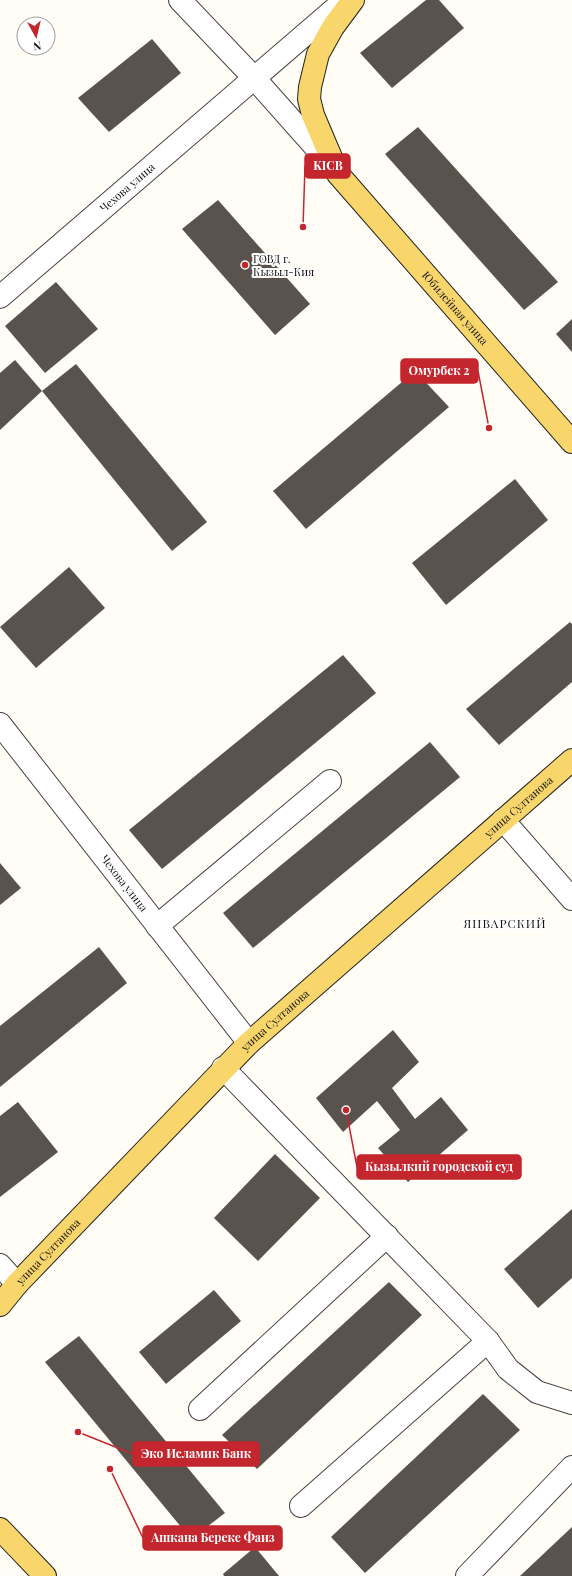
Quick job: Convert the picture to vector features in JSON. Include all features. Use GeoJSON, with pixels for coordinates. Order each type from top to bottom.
{"type":"FeatureCollection","features":[{"type":"Feature","properties":{"kind":"main road","name":"Юбилейная улица"},"geometry":{"type":"LineString","coordinates":[[353,0],[333,27],[318,54],[310,87],[309,99],[313,115],[338,174],[572,442]]}},
{"type":"Feature","properties":{"kind":"main road","name":"улица Султанова"},"geometry":{"type":"LineString","coordinates":[[0,1305],[17,1284],[223,1068],[249,1043],[572,760]]}},
{"type":"Feature","properties":{"kind":"main road"},"geometry":{"type":"LineString","coordinates":[[0,1529],[45,1576]]}},
{"type":"Feature","properties":{"kind":"street"},"geometry":{"type":"LineString","coordinates":[[180,0],[255,79],[338,174]]}},
{"type":"Feature","properties":{"kind":"street","name":"Чехова улица"},"geometry":{"type":"LineString","coordinates":[[0,297],[345,0]]}},
{"type":"Feature","properties":{"kind":"street","name":"Чехова улица"},"geometry":{"type":"LineString","coordinates":[[0,724],[249,1043]]}},
{"type":"Feature","properties":{"kind":"street"},"geometry":{"type":"LineString","coordinates":[[157,926],[330,781]]}},
{"type":"Feature","properties":{"kind":"street"},"geometry":{"type":"LineString","coordinates":[[503,820],[572,899]]}},
{"type":"Feature","properties":{"kind":"street"},"geometry":{"type":"LineString","coordinates":[[223,1068],[488,1341],[508,1369],[537,1392],[572,1403]]}},
{"type":"Feature","properties":{"kind":"street"},"geometry":{"type":"LineString","coordinates":[[200,1409],[387,1236]]}},
{"type":"Feature","properties":{"kind":"street"},"geometry":{"type":"LineString","coordinates":[[0,1265],[17,1284]]}},
{"type":"Feature","properties":{"kind":"street"},"geometry":{"type":"LineString","coordinates":[[301,1506],[488,1341]]}},
{"type":"Feature","properties":{"kind":"street"},"geometry":{"type":"LineString","coordinates":[[467,1576],[572,1467]]}},
{"type":"Feature","properties":{"kind":"building"},"geometry":{"type":"Polygon","coordinates":[[[426,0],[439,0],[464,28],[392,88],[360,53],[426,0]]]}},
{"type":"Feature","properties":{"kind":"building"},"geometry":{"type":"Polygon","coordinates":[[[152,39],[181,73],[109,132],[78,98],[152,39]]]}},
{"type":"Feature","properties":{"kind":"building"},"geometry":{"type":"Polygon","coordinates":[[[418,127],[558,282],[524,310],[385,154],[418,127]]]}},
{"type":"Feature","properties":{"kind":"building"},"geometry":{"type":"Polygon","coordinates":[[[218,200],[310,304],[275,335],[182,229],[218,200]]]}},
{"type":"Feature","properties":{"kind":"building"},"geometry":{"type":"Polygon","coordinates":[[[56,282],[98,329],[45,373],[5,326],[56,282]]]}},
{"type":"Feature","properties":{"kind":"building"},"geometry":{"type":"Polygon","coordinates":[[[572,319],[572,352],[556,334],[572,319]]]}},
{"type":"Feature","properties":{"kind":"building"},"geometry":{"type":"Polygon","coordinates":[[[15,360],[42,391],[0,430],[0,373],[15,360]]]}},
{"type":"Feature","properties":{"kind":"building"},"geometry":{"type":"Polygon","coordinates":[[[76,364],[207,522],[172,551],[42,391],[76,364]]]}},
{"type":"Feature","properties":{"kind":"building"},"geometry":{"type":"Polygon","coordinates":[[[415,371],[449,407],[306,529],[273,491],[415,371]]]}},
{"type":"Feature","properties":{"kind":"building"},"geometry":{"type":"Polygon","coordinates":[[[515,479],[548,520],[446,605],[412,563],[515,479]]]}},
{"type":"Feature","properties":{"kind":"building"},"geometry":{"type":"Polygon","coordinates":[[[69,567],[105,608],[36,668],[0,627],[69,567]]]}},
{"type":"Feature","properties":{"kind":"building"},"geometry":{"type":"Polygon","coordinates":[[[570,622],[572,624],[572,682],[499,745],[466,709],[570,622]]]}},
{"type":"Feature","properties":{"kind":"building"},"geometry":{"type":"Polygon","coordinates":[[[343,655],[376,693],[162,869],[129,830],[343,655]]]}},
{"type":"Feature","properties":{"kind":"building"},"geometry":{"type":"Polygon","coordinates":[[[430,742],[460,777],[253,948],[223,913],[430,742]]]}},
{"type":"Feature","properties":{"kind":"building"},"geometry":{"type":"Polygon","coordinates":[[[0,863],[21,888],[0,905],[0,863]]]}},
{"type":"Feature","properties":{"kind":"building"},"geometry":{"type":"Polygon","coordinates":[[[99,947],[127,983],[0,1087],[0,1026],[99,947]]]}},
{"type":"Feature","properties":{"kind":"building"},"geometry":{"type":"Polygon","coordinates":[[[393,1030],[419,1062],[392,1088],[415,1119],[441,1097],[468,1130],[408,1182],[378,1148],[400,1130],[377,1101],[343,1132],[316,1098],[393,1030]]]}},
{"type":"Feature","properties":{"kind":"building"},"geometry":{"type":"Polygon","coordinates":[[[18,1102],[58,1152],[0,1197],[0,1116],[18,1102]]]}},
{"type":"Feature","properties":{"kind":"building"},"geometry":{"type":"Polygon","coordinates":[[[275,1154],[320,1198],[258,1261],[214,1218],[275,1154]]]}},
{"type":"Feature","properties":{"kind":"building"},"geometry":{"type":"Polygon","coordinates":[[[572,1209],[572,1278],[538,1308],[504,1269],[572,1209]]]}},
{"type":"Feature","properties":{"kind":"building"},"geometry":{"type":"Polygon","coordinates":[[[389,1282],[422,1315],[257,1469],[222,1435],[389,1282]]]}},
{"type":"Feature","properties":{"kind":"building"},"geometry":{"type":"Polygon","coordinates":[[[214,1290],[241,1321],[166,1384],[139,1352],[214,1290]]]}},
{"type":"Feature","properties":{"kind":"building"},"geometry":{"type":"Polygon","coordinates":[[[79,1336],[225,1513],[191,1539],[45,1362],[79,1336]]]}},
{"type":"Feature","properties":{"kind":"building"},"geometry":{"type":"Polygon","coordinates":[[[483,1394],[520,1430],[365,1573],[331,1537],[483,1394]]]}},
{"type":"Feature","properties":{"kind":"building"},"geometry":{"type":"Polygon","coordinates":[[[572,1527],[572,1576],[520,1576],[572,1527]]]}},
{"type":"Feature","properties":{"kind":"building"},"geometry":{"type":"Polygon","coordinates":[[[255,1547],[279,1576],[224,1576],[223,1574],[255,1547]]]}},
{"type":"Feature","properties":{"kind":"place","name":"KICB"},"geometry":{"type":"Point","coordinates":[303,227]}},
{"type":"Feature","properties":{"kind":"place","name":"ГОВД г. Кызыл-Кия"},"geometry":{"type":"Point","coordinates":[245,265]}},
{"type":"Feature","properties":{"kind":"place","name":"Омурбек 2"},"geometry":{"type":"Point","coordinates":[489,428]}},
{"type":"Feature","properties":{"kind":"place","name":"Кызылкий городской суд"},"geometry":{"type":"Point","coordinates":[346,1110]}},
{"type":"Feature","properties":{"kind":"place","name":"Эко Исламик Банк"},"geometry":{"type":"Point","coordinates":[78,1432]}},
{"type":"Feature","properties":{"kind":"place","name":"Ашкана Береке Фаиз"},"geometry":{"type":"Point","coordinates":[110,1469]}},
{"type":"Feature","properties":{"kind":"district","name":"ЯНВАРСКИЙ"},"geometry":{"type":"Point","coordinates":[505,924]}}]}
